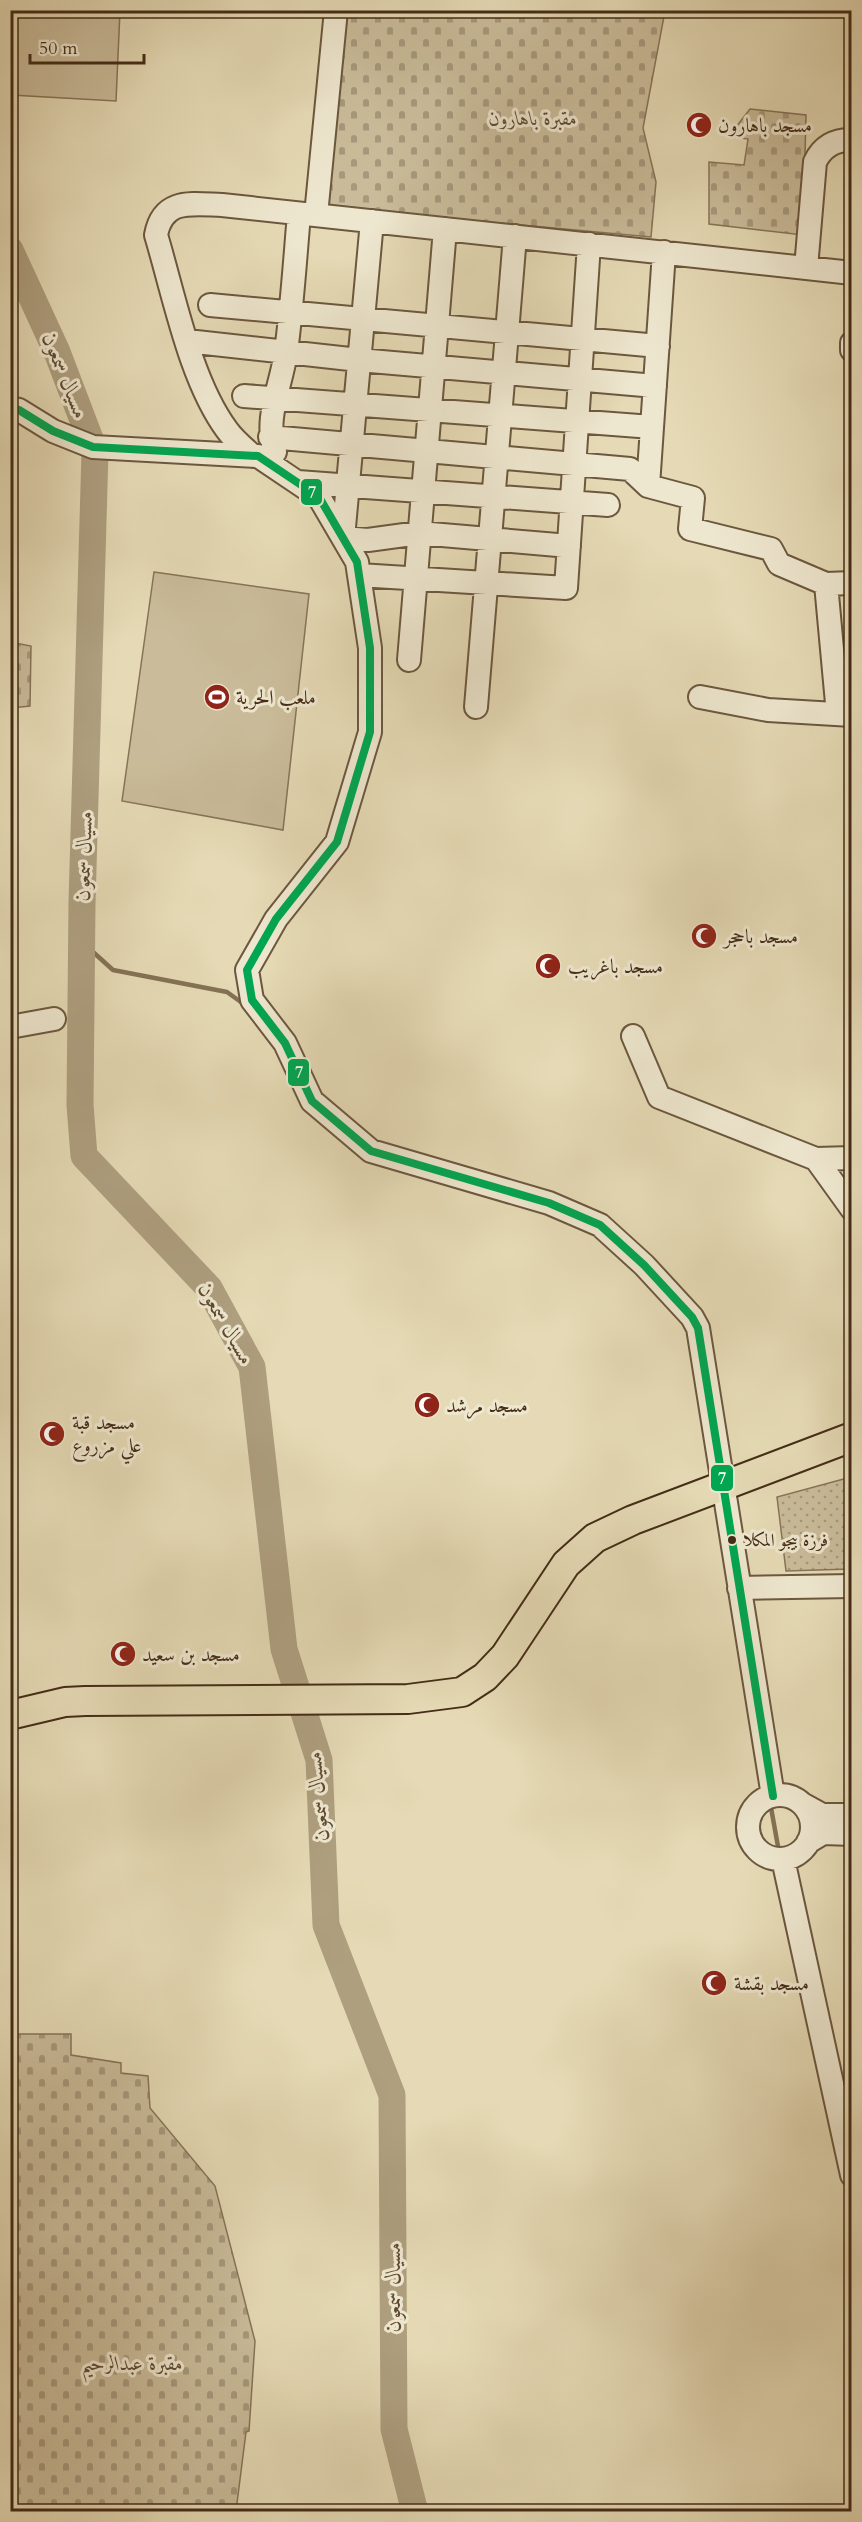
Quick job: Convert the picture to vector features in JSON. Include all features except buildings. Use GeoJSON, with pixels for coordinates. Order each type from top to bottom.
{"type":"FeatureCollection","features":[{"type":"Feature","properties":{"kind":"main road"},"geometry":{"type":"LineString","coordinates":[[10,1715],[65,1702],[408,1699],[462,1692],[485,1677],[505,1656],[566,1564],[596,1538],[633,1520],[851,1441]]}},
{"type":"Feature","properties":{"kind":"street"},"geometry":{"type":"LineString","coordinates":[[289,477],[270,437],[271,415],[286,353],[290,313],[308,215],[336,10]]}},
{"type":"Feature","properties":{"kind":"street"},"geometry":{"type":"LineString","coordinates":[[806,268],[815,162],[819,152],[829,145],[852,140]]}},
{"type":"Feature","properties":{"kind":"street"},"geometry":{"type":"LineString","coordinates":[[253,456],[228,432],[209,402],[187,341],[156,235],[158,221],[168,209],[201,205],[308,215],[852,273]]}},
{"type":"Feature","properties":{"kind":"street"},"geometry":{"type":"LineString","coordinates":[[343,538],[372,221]]}},
{"type":"Feature","properties":{"kind":"street"},"geometry":{"type":"LineString","coordinates":[[409,660],[445,229]]}},
{"type":"Feature","properties":{"kind":"street"},"geometry":{"type":"LineString","coordinates":[[476,707],[515,236]]}},
{"type":"Feature","properties":{"kind":"street"},"geometry":{"type":"LineString","coordinates":[[359,575],[566,588],[589,244]]}},
{"type":"Feature","properties":{"kind":"street"},"geometry":{"type":"LineString","coordinates":[[648,486],[664,252]]}},
{"type":"Feature","properties":{"kind":"street"},"geometry":{"type":"LineString","coordinates":[[210,304],[658,346]]}},
{"type":"Feature","properties":{"kind":"street"},"geometry":{"type":"LineString","coordinates":[[187,341],[433,368],[655,386]]}},
{"type":"Feature","properties":{"kind":"street"},"geometry":{"type":"LineString","coordinates":[[852,343],[852,350]]}},
{"type":"Feature","properties":{"kind":"street"},"geometry":{"type":"LineString","coordinates":[[244,396],[652,427]]}},
{"type":"Feature","properties":{"kind":"street"},"geometry":{"type":"LineString","coordinates":[[10,408],[19,410],[52,431],[93,447],[258,456],[319,497],[357,562],[370,648],[370,732],[337,842],[276,919],[247,970],[252,1000],[285,1042],[312,1101],[371,1151],[549,1203],[600,1225],[644,1265],[692,1317],[698,1328],[773,1796]]}},
{"type":"Feature","properties":{"kind":"street"},"geometry":{"type":"LineString","coordinates":[[270,437],[630,469],[648,486],[693,498],[690,529],[771,549],[779,564],[826,584],[852,583]]}},
{"type":"Feature","properties":{"kind":"street"},"geometry":{"type":"LineString","coordinates":[[289,477],[348,486],[608,505]]}},
{"type":"Feature","properties":{"kind":"street"},"geometry":{"type":"LineString","coordinates":[[343,538],[368,540],[419,533],[569,546]]}},
{"type":"Feature","properties":{"kind":"street"},"geometry":{"type":"LineString","coordinates":[[700,697],[768,710],[845,715],[826,584]]}},
{"type":"Feature","properties":{"kind":"street"},"geometry":{"type":"LineString","coordinates":[[10,1027],[54,1019]]}},
{"type":"Feature","properties":{"kind":"street"},"geometry":{"type":"LineString","coordinates":[[633,1036],[659,1097],[816,1159],[852,1158]]}},
{"type":"Feature","properties":{"kind":"street"},"geometry":{"type":"LineString","coordinates":[[816,1159],[852,1209]]}},
{"type":"Feature","properties":{"kind":"street"},"geometry":{"type":"LineString","coordinates":[[740,1588],[852,1586]]}},
{"type":"Feature","properties":{"kind":"street"},"geometry":{"type":"LineString","coordinates":[[802,1804],[812,1822],[808,1842],[802,1851],[783,1859],[772,1859],[754,1847],[749,1838],[749,1816],[755,1807],[773,1796],[783,1796],[802,1804],[822,1815],[852,1815]]}},
{"type":"Feature","properties":{"kind":"street"},"geometry":{"type":"LineString","coordinates":[[808,1842],[823,1833],[852,1834]]}},
{"type":"Feature","properties":{"kind":"street"},"geometry":{"type":"LineString","coordinates":[[783,1859],[852,2175]]}},
{"type":"Feature","properties":{"kind":"green space"},"geometry":{"type":"Polygon","coordinates":[[[10,11],[120,11],[116,101],[11,95],[10,11]]]}},
{"type":"Feature","properties":{"kind":"green space","name":"مقبرة باهارون"},"geometry":{"type":"Polygon","coordinates":[[[348,11],[665,11],[643,128],[656,182],[651,237],[327,207],[348,11]]]}},
{"type":"Feature","properties":{"kind":"green space"},"geometry":{"type":"Polygon","coordinates":[[[750,109],[806,115],[803,235],[709,224],[709,162],[744,165],[748,139],[729,136],[750,109]]]}},
{"type":"Feature","properties":{"kind":"green space","name":"ملعب الحرية"},"geometry":{"type":"Polygon","coordinates":[[[154,572],[309,594],[283,830],[122,801],[154,572]]]}},
{"type":"Feature","properties":{"kind":"green space"},"geometry":{"type":"Polygon","coordinates":[[[10,642],[31,646],[30,706],[11,708],[10,642]]]}},
{"type":"Feature","properties":{"kind":"green space"},"geometry":{"type":"Polygon","coordinates":[[[851,1477],[851,1569],[786,1571],[777,1497],[851,1477]]]}},
{"type":"Feature","properties":{"kind":"green space","name":"مقبرة عبدالرحيم"},"geometry":{"type":"Polygon","coordinates":[[[11,2034],[71,2034],[71,2055],[121,2063],[121,2073],[148,2076],[150,2108],[215,2186],[255,2341],[249,2431],[246,2432],[236,2511],[11,2511],[11,2034]]]}},
{"type":"Feature","properties":{"kind":"waterway","name":"مسيال سمعون"},"geometry":{"type":"LineString","coordinates":[[10,250],[57,352],[95,452],[82,903],[80,1105],[84,1156],[209,1288],[252,1367],[284,1649],[319,1760],[326,1925],[392,2095],[394,2429],[415,2512]]}},
{"type":"Feature","properties":{"kind":"waterway"},"geometry":{"type":"LineString","coordinates":[[82,942],[113,970],[227,992],[245,1005]]}},
{"type":"Feature","properties":{"kind":"waterway"},"geometry":{"type":"LineString","coordinates":[[770,1802],[779,1852]]}},
{"type":"Feature","properties":{"kind":"waterway"},"geometry":{"type":"LineString","coordinates":[[847,2181],[852,2203]]}},
{"type":"Feature","properties":{"kind":"transit line","name":"7"},"geometry":{"type":"LineString","coordinates":[[10,408],[19,410],[53,431],[93,447],[258,456],[319,497],[357,562],[370,648],[370,732],[337,842],[276,919],[247,970],[252,1000],[285,1043],[312,1101],[371,1151],[549,1203],[600,1225],[644,1265],[692,1317],[698,1328],[773,1796]]}},
{"type":"Feature","properties":{"kind":"place","name":"مسجد باهارون"},"geometry":{"type":"Point","coordinates":[699,125]}},
{"type":"Feature","properties":{"kind":"place","name":"ملعب الحرية"},"geometry":{"type":"Point","coordinates":[217,697]}},
{"type":"Feature","properties":{"kind":"place","name":"مسجد باحجر"},"geometry":{"type":"Point","coordinates":[704,936]}},
{"type":"Feature","properties":{"kind":"place","name":"مسجد باغريب"},"geometry":{"type":"Point","coordinates":[548,966]}},
{"type":"Feature","properties":{"kind":"place","name":"مسجد مرشد"},"geometry":{"type":"Point","coordinates":[427,1405]}},
{"type":"Feature","properties":{"kind":"place","name":"مسجد قبة علي مزروع"},"geometry":{"type":"Point","coordinates":[52,1434]}},
{"type":"Feature","properties":{"kind":"place","name":"فرزة بيجو المكلا"},"geometry":{"type":"Point","coordinates":[732,1540]}},
{"type":"Feature","properties":{"kind":"place","name":"مسجد بن سعيد"},"geometry":{"type":"Point","coordinates":[123,1654]}},
{"type":"Feature","properties":{"kind":"place","name":"مسجد بقشة"},"geometry":{"type":"Point","coordinates":[714,1983]}}]}
